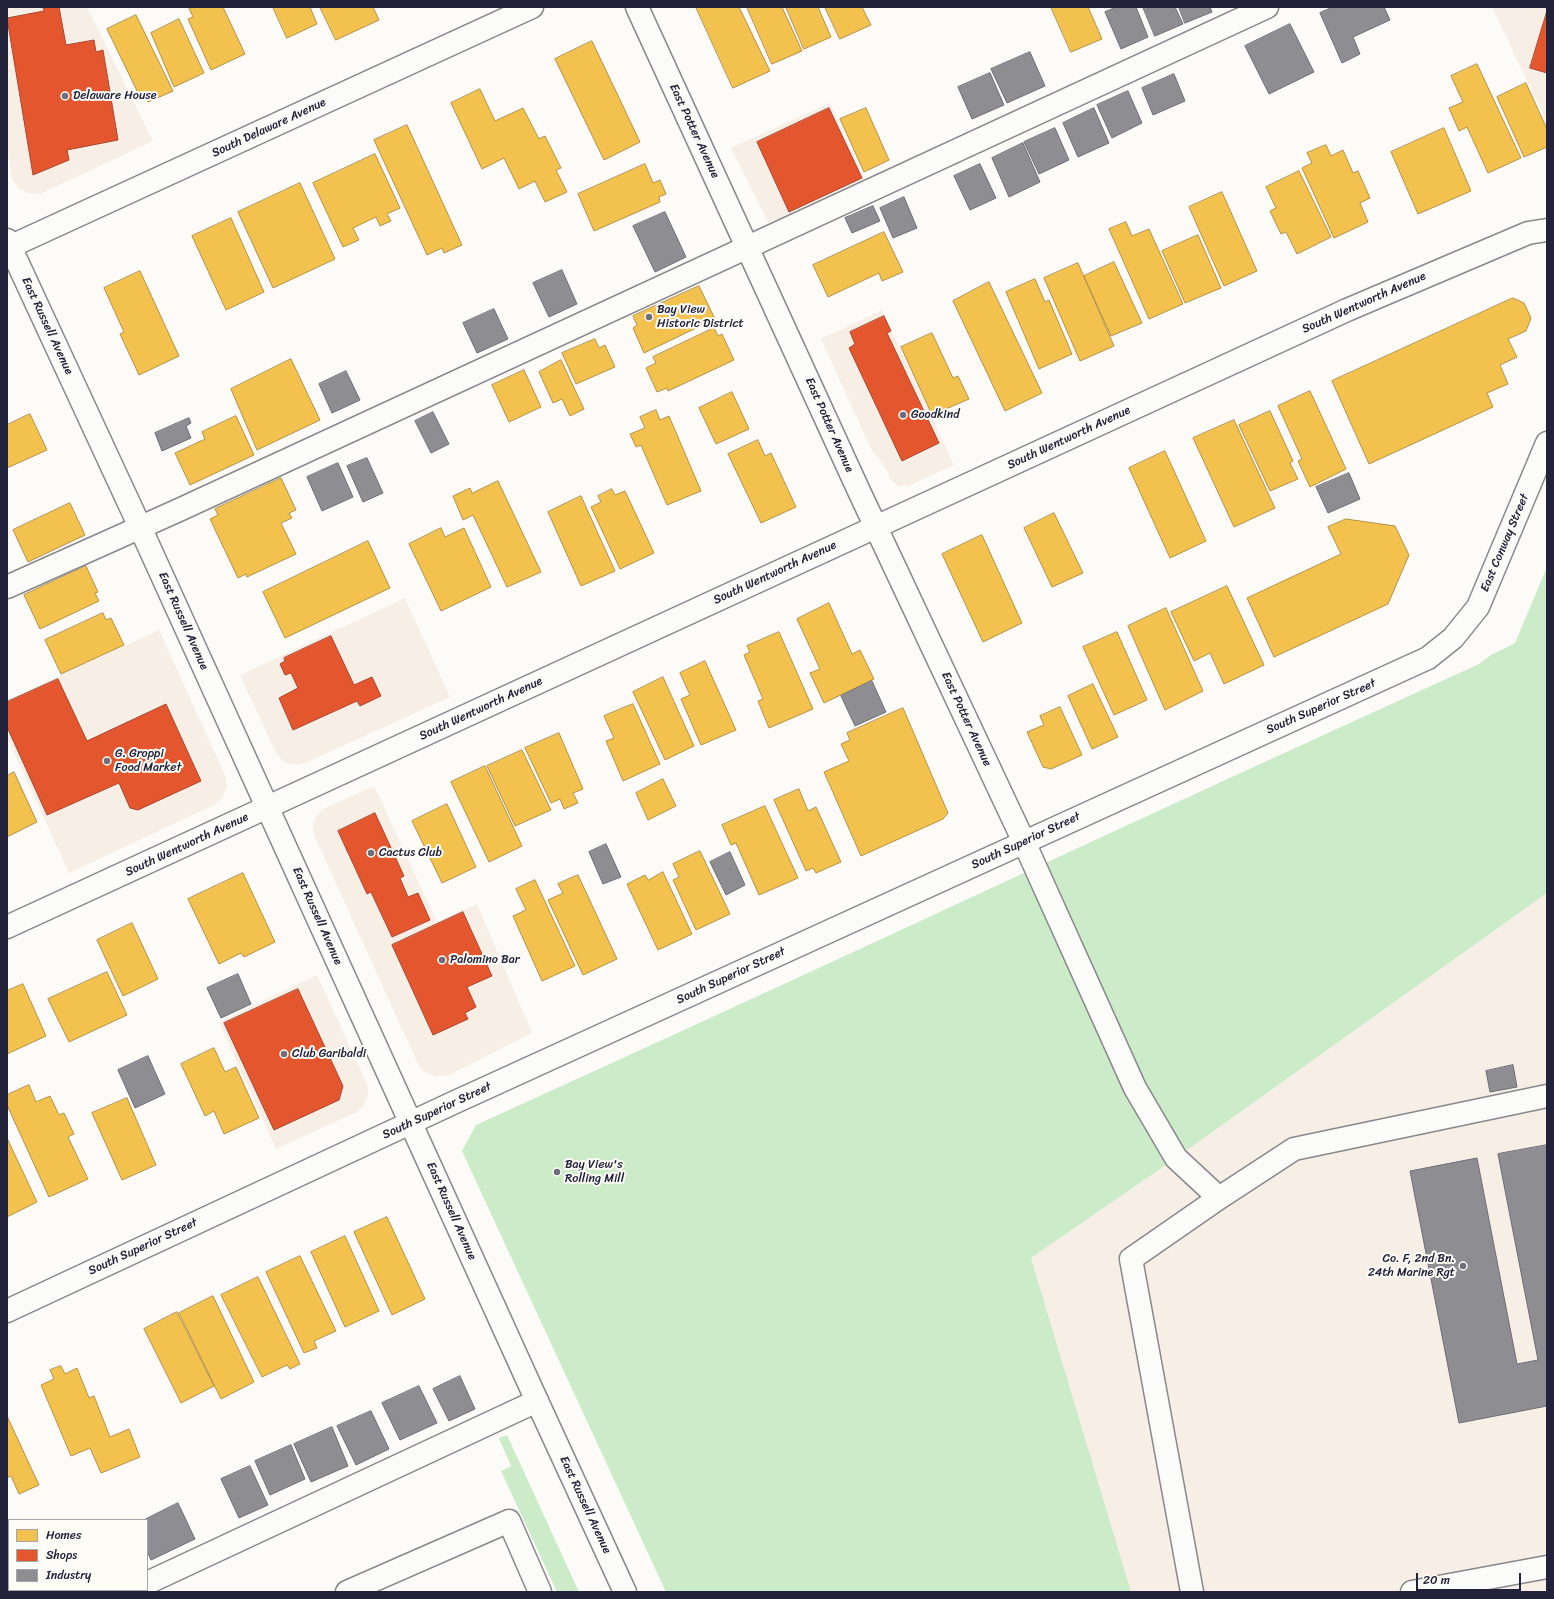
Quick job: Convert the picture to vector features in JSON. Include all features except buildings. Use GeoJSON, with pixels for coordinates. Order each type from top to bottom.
{"type":"FeatureCollection","features":[{"type":"Feature","properties":{"kind":"street","name":"South Delaware Avenue"},"geometry":{"type":"LineString","coordinates":[[8,245],[532,7]]}},
{"type":"Feature","properties":{"kind":"street","name":"East Potter Avenue"},"geometry":{"type":"LineString","coordinates":[[637,7],[876,527],[1024,842],[1135,1088],[1176,1158],[1219,1198]]}},
{"type":"Feature","properties":{"kind":"street"},"geometry":{"type":"LineString","coordinates":[[7,587],[748,248],[1267,7]]}},
{"type":"Feature","properties":{"kind":"street","name":"South Wentworth Avenue"},"geometry":{"type":"LineString","coordinates":[[7,927],[1347,310],[1528,233],[1547,230]]}},
{"type":"Feature","properties":{"kind":"street","name":"East Russell Avenue"},"geometry":{"type":"LineString","coordinates":[[8,245],[140,527],[625,1592]]}},
{"type":"Feature","properties":{"kind":"street","name":"East Conway Street"},"geometry":{"type":"LineString","coordinates":[[1453,638],[1478,607],[1547,443]]}},
{"type":"Feature","properties":{"kind":"street","name":"South Superior Street"},"geometry":{"type":"LineString","coordinates":[[7,1311],[411,1122],[1428,658],[1453,638]]}},
{"type":"Feature","properties":{"kind":"street"},"geometry":{"type":"LineString","coordinates":[[1192,1592],[1131,1259],[1219,1198],[1294,1149],[1547,1096]]}},
{"type":"Feature","properties":{"kind":"street"},"geometry":{"type":"LineString","coordinates":[[148,1583],[537,1401]]}},
{"type":"Feature","properties":{"kind":"street"},"geometry":{"type":"LineString","coordinates":[[347,1592],[509,1521],[540,1592]]}},
{"type":"Feature","properties":{"kind":"street"},"geometry":{"type":"LineString","coordinates":[[1412,1592],[1547,1567]]}},
{"type":"Feature","properties":{"kind":"shaded area"},"geometry":{"type":"Polygon","coordinates":[[[7,7],[87,7],[153,141],[40,194],[28,193],[18,188],[12,178],[7,147],[7,7]]]}},
{"type":"Feature","properties":{"kind":"shaded area"},"geometry":{"type":"Polygon","coordinates":[[[1492,7],[1547,7],[1547,123],[1492,7]]]}},
{"type":"Feature","properties":{"kind":"shaded area"},"geometry":{"type":"Polygon","coordinates":[[[830,103],[865,179],[769,224],[731,148],[830,103]]]}},
{"type":"Feature","properties":{"kind":"shaded area"},"geometry":{"type":"Polygon","coordinates":[[[882,310],[954,465],[908,486],[898,486],[892,481],[885,467],[871,449],[821,339],[882,310]]]}},
{"type":"Feature","properties":{"kind":"shaded area"},"geometry":{"type":"Polygon","coordinates":[[[405,598],[450,697],[303,764],[292,765],[283,761],[276,753],[240,675],[405,598]]]}},
{"type":"Feature","properties":{"kind":"shaded area"},"geometry":{"type":"Polygon","coordinates":[[[159,630],[225,775],[227,787],[222,798],[214,805],[69,873],[7,737],[7,700],[159,630]]]}},
{"type":"Feature","properties":{"kind":"shaded area"},"geometry":{"type":"Polygon","coordinates":[[[374,786],[437,922],[477,904],[532,1033],[447,1076],[435,1076],[423,1071],[418,1064],[314,835],[313,824],[317,815],[323,809],[374,786]]]}},
{"type":"Feature","properties":{"kind":"shaded area"},"geometry":{"type":"Polygon","coordinates":[[[1547,893],[1547,1592],[1131,1592],[1031,1258],[1176,1158],[1547,893]]]}},
{"type":"Feature","properties":{"kind":"shaded area","name":"Club Garibaldi"},"geometry":{"type":"Polygon","coordinates":[[[317,975],[368,1086],[368,1096],[364,1105],[357,1112],[276,1149],[219,1022],[317,975]]]}},
{"type":"Feature","properties":{"kind":"green space"},"geometry":{"type":"Polygon","coordinates":[[[1547,567],[1547,893],[1176,1158],[1031,1258],[1131,1592],[666,1592],[462,1151],[476,1125],[1479,664],[1491,655],[1515,643],[1547,567]]]}},
{"type":"Feature","properties":{"kind":"green space"},"geometry":{"type":"Polygon","coordinates":[[[507,1435],[579,1592],[557,1592],[501,1471],[511,1466],[499,1438],[507,1435]]]}},
{"type":"Feature","properties":{"kind":"place","name":"Delaware House"},"geometry":{"type":"Point","coordinates":[65,96]}},
{"type":"Feature","properties":{"kind":"place","name":"Bay View Historic District"},"geometry":{"type":"Point","coordinates":[649,317]}},
{"type":"Feature","properties":{"kind":"place","name":"Goodkind"},"geometry":{"type":"Point","coordinates":[903,415]}},
{"type":"Feature","properties":{"kind":"place","name":"G. Groppi Food Market"},"geometry":{"type":"Point","coordinates":[107,761]}},
{"type":"Feature","properties":{"kind":"place","name":"Cactus Club"},"geometry":{"type":"Point","coordinates":[371,853]}},
{"type":"Feature","properties":{"kind":"place","name":"Palomino Bar"},"geometry":{"type":"Point","coordinates":[442,960]}},
{"type":"Feature","properties":{"kind":"place","name":"Club Garibaldi"},"geometry":{"type":"Point","coordinates":[284,1054]}},
{"type":"Feature","properties":{"kind":"place","name":"Bay View's Rolling Mill"},"geometry":{"type":"Point","coordinates":[557,1172]}},
{"type":"Feature","properties":{"kind":"place","name":"Co. F, 2nd Bn. 24th Marine Rgt"},"geometry":{"type":"Point","coordinates":[1463,1266]}}]}
